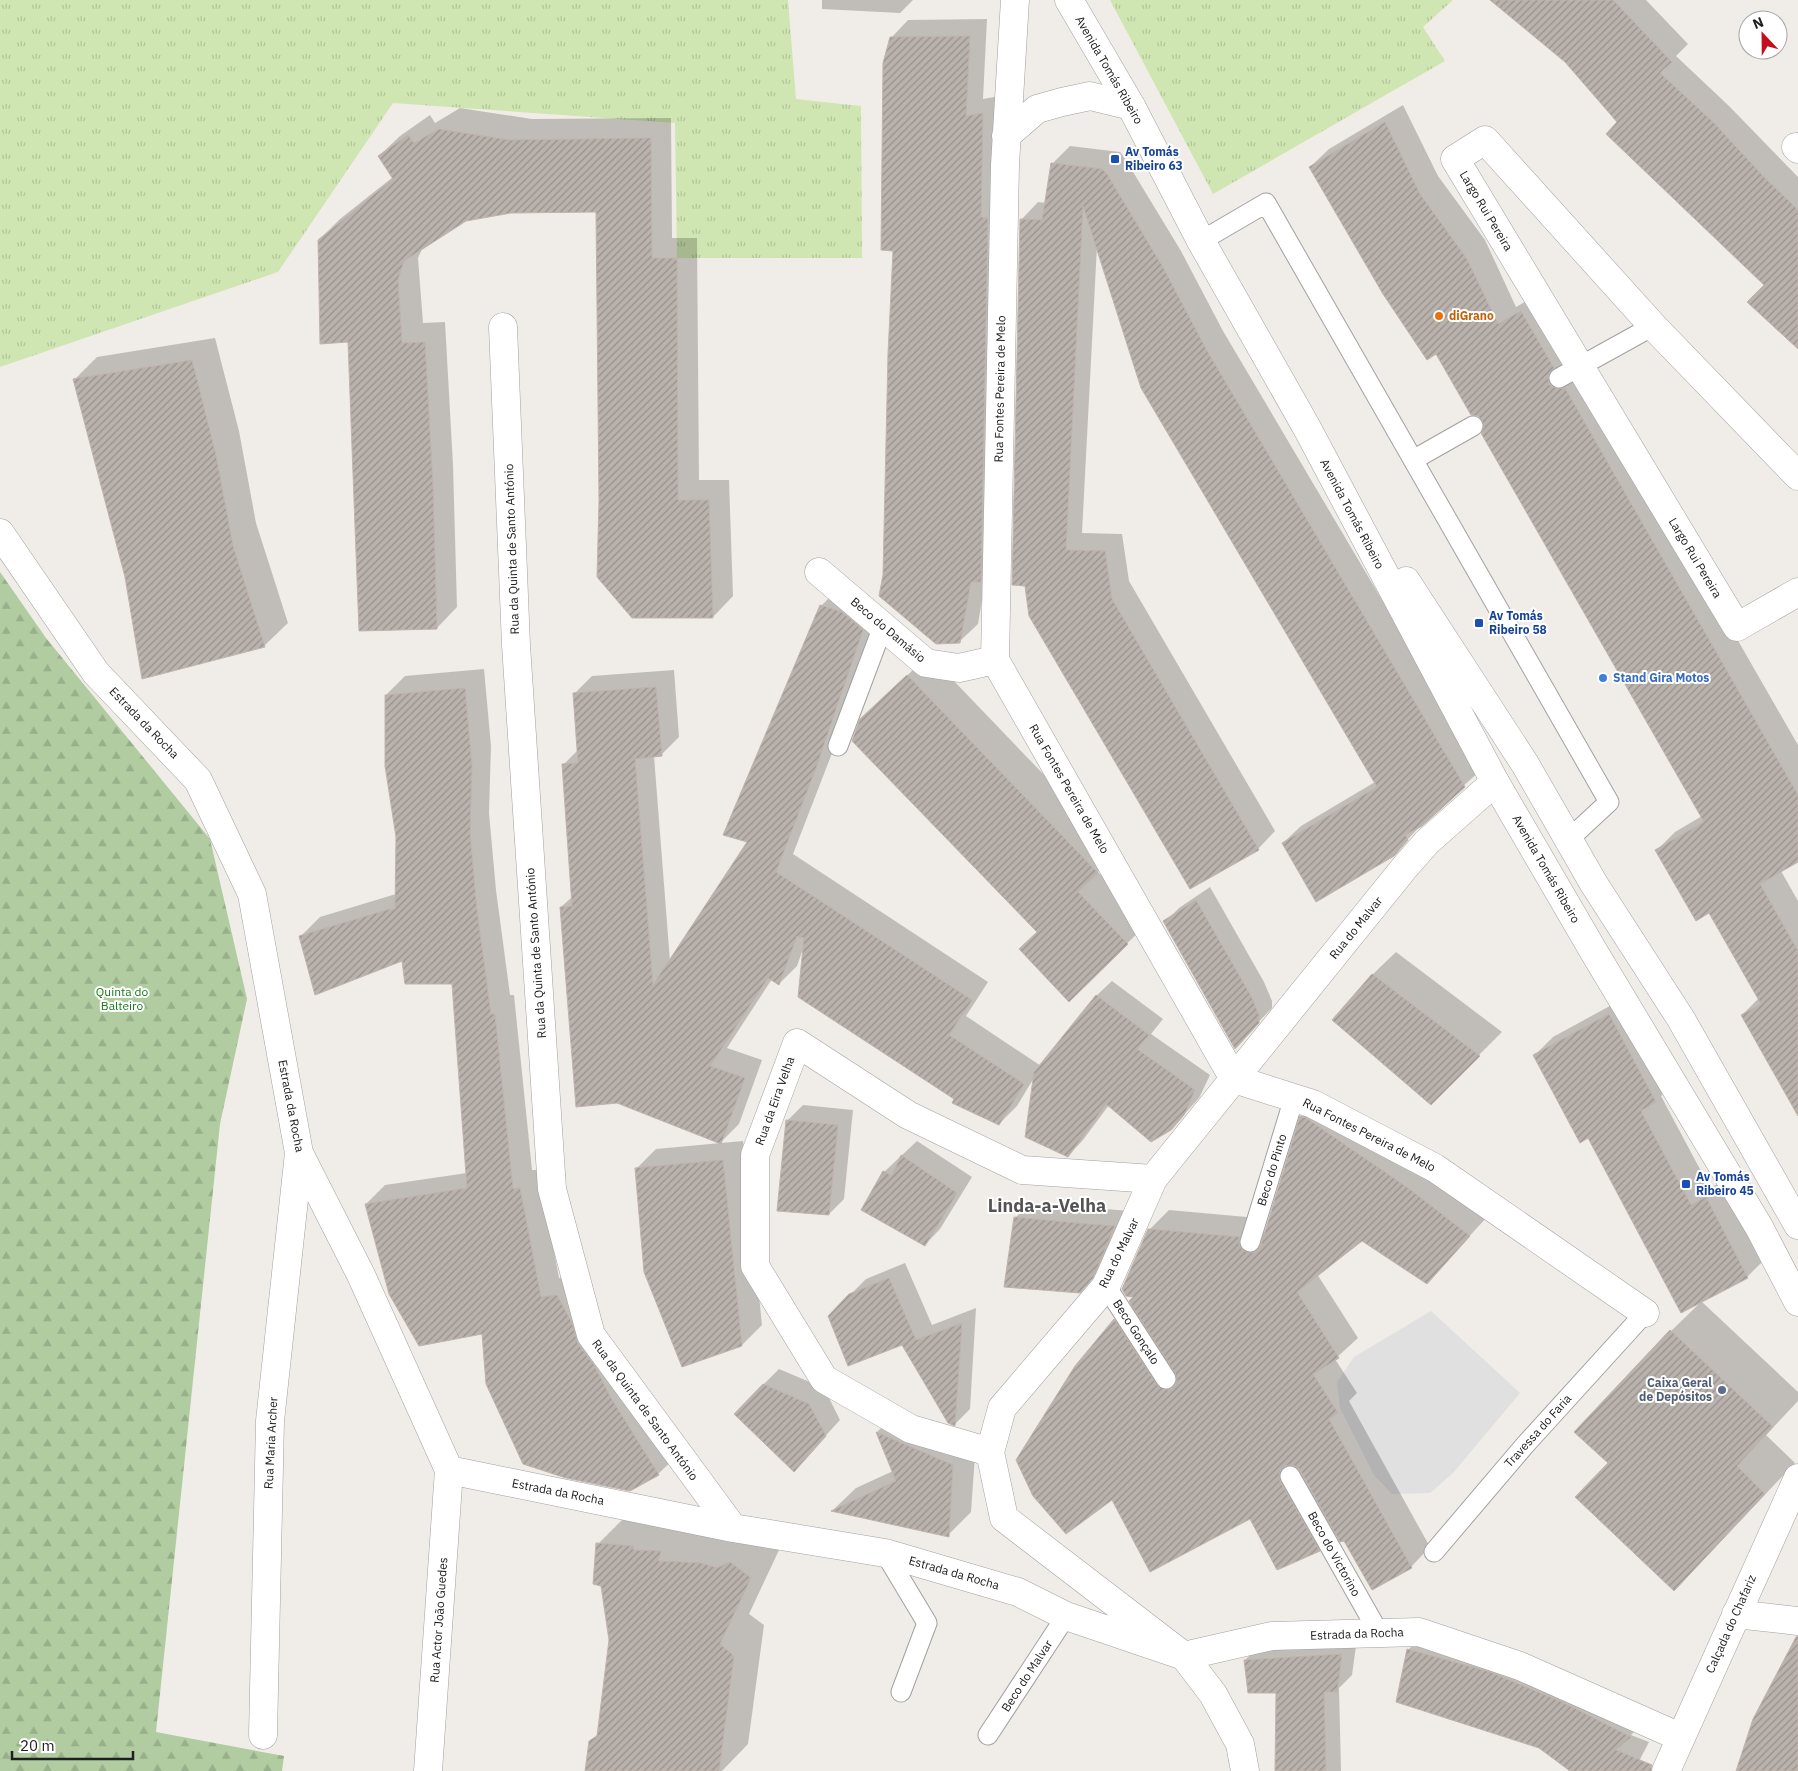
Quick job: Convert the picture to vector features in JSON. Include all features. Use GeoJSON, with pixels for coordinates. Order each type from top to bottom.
{"type":"FeatureCollection","features":[{"type":"Feature","properties":{"kind":"street","name":"Rua Fontes Pereira de Melo"},"geometry":{"type":"LineString","coordinates":[[1015,0],[1006,136],[995,660],[1234,1079],[1313,1104],[1435,1168],[1645,1313]]}},
{"type":"Feature","properties":{"kind":"street","name":"Avenida Tomás Ribeiro"},"geometry":{"type":"LineString","coordinates":[[1069,0],[1131,106],[1201,241],[1307,428],[1495,782],[1594,952],[1759,1227],[1798,1302]]}},
{"type":"Feature","properties":{"kind":"street"},"geometry":{"type":"LineString","coordinates":[[1006,136],[1037,109],[1062,102],[1090,96],[1131,106]]}},
{"type":"Feature","properties":{"kind":"street","name":"Largo Rui Pereira"},"geometry":{"type":"LineString","coordinates":[[1798,476],[1653,326],[1485,140],[1455,159],[1569,373],[1737,628],[1798,592]]}},
{"type":"Feature","properties":{"kind":"street","name":"Rua da Quinta de Santo António"},"geometry":{"type":"LineString","coordinates":[[503,327],[516,645],[552,1189],[591,1336],[732,1528]]}},
{"type":"Feature","properties":{"kind":"street","name":"Avenida Tomás Ribeiro"},"geometry":{"type":"LineString","coordinates":[[1307,428],[1525,764],[1594,884],[1681,1019],[1798,1225]]}},
{"type":"Feature","properties":{"kind":"street","name":"Estrada da Rocha"},"geometry":{"type":"LineString","coordinates":[[0,533],[96,673],[198,780],[202,788],[252,894],[299,1153],[361,1275],[448,1470],[732,1528],[885,1553],[1018,1592],[1066,1616],[1184,1656],[1272,1636],[1418,1632],[1520,1666],[1680,1737]]}},
{"type":"Feature","properties":{"kind":"street","name":"Beco do Damásio"},"geometry":{"type":"LineString","coordinates":[[820,572],[926,663],[959,668],[995,660]]}},
{"type":"Feature","properties":{"kind":"street","name":"Rua do Malvar"},"geometry":{"type":"LineString","coordinates":[[1245,1771],[1240,1744],[1213,1694],[1184,1656],[1004,1518],[990,1452],[1002,1408],[1106,1286],[1153,1179],[1405,866],[1427,842],[1495,782],[1525,764]]}},
{"type":"Feature","properties":{"kind":"street","name":"Rua da Eira Velha"},"geometry":{"type":"LineString","coordinates":[[990,1452],[911,1428],[824,1379],[754,1266],[755,1155],[797,1043],[908,1115],[1022,1170],[1153,1179]]}},
{"type":"Feature","properties":{"kind":"street","name":"Rua Maria Archer"},"geometry":{"type":"LineString","coordinates":[[263,1735],[270,1421],[299,1153]]}},
{"type":"Feature","properties":{"kind":"street","name":"Rua Actor João Guedes"},"geometry":{"type":"LineString","coordinates":[[428,1771],[448,1470]]}},
{"type":"Feature","properties":{"kind":"street","name":"Calçada do Chafariz"},"geometry":{"type":"LineString","coordinates":[[1666,1771],[1798,1478]]}},
{"type":"Feature","properties":{"kind":"street"},"geometry":{"type":"LineString","coordinates":[[1736,1614],[1798,1621]]}},
{"type":"Feature","properties":{"kind":"lane"},"geometry":{"type":"LineString","coordinates":[[1201,241],[1266,203],[1609,802],[1568,840]]}},
{"type":"Feature","properties":{"kind":"lane"},"geometry":{"type":"LineString","coordinates":[[1569,373],[1653,326]]}},
{"type":"Feature","properties":{"kind":"lane"},"geometry":{"type":"LineString","coordinates":[[1413,460],[1473,426]]}},
{"type":"Feature","properties":{"kind":"lane"},"geometry":{"type":"LineString","coordinates":[[838,746],[883,626]]}},
{"type":"Feature","properties":{"kind":"lane","name":"Beco do Pinto"},"geometry":{"type":"LineString","coordinates":[[1250,1242],[1294,1098]]}},
{"type":"Feature","properties":{"kind":"lane","name":"Beco Gonçalo"},"geometry":{"type":"LineString","coordinates":[[1106,1286],[1166,1379]]}},
{"type":"Feature","properties":{"kind":"lane","name":"Travessa do Faria"},"geometry":{"type":"LineString","coordinates":[[1434,1552],[1525,1445],[1645,1313]]}},
{"type":"Feature","properties":{"kind":"lane","name":"Beco do Victorino"},"geometry":{"type":"LineString","coordinates":[[1290,1476],[1379,1632]]}},
{"type":"Feature","properties":{"kind":"lane"},"geometry":{"type":"LineString","coordinates":[[885,1553],[927,1623],[901,1692]]}},
{"type":"Feature","properties":{"kind":"lane","name":"Beco do Malvar"},"geometry":{"type":"LineString","coordinates":[[988,1735],[1066,1616]]}},
{"type":"Feature","properties":{"kind":"green space"},"geometry":{"type":"Polygon","coordinates":[[[0,0],[788,0],[796,99],[861,106],[862,258],[677,258],[675,123],[393,103],[278,272],[0,367],[0,0]]]}},
{"type":"Feature","properties":{"kind":"green space"},"geometry":{"type":"Polygon","coordinates":[[[1110,0],[1453,0],[1423,27],[1445,61],[1213,194],[1110,0]]]}},
{"type":"Feature","properties":{"kind":"green space","name":"Quinta do Balteiro"},"geometry":{"type":"Polygon","coordinates":[[[0,572],[46,638],[210,839],[247,999],[220,1124],[156,1732],[284,1756],[282,1771],[0,1771],[0,572]]]}},
{"type":"Feature","properties":{"kind":"shaded area"},"geometry":{"type":"Polygon","coordinates":[[[1431,1311],[1520,1393],[1453,1473],[1430,1493],[1392,1494],[1374,1475],[1340,1408],[1337,1382],[1354,1357],[1431,1311]]]}},
{"type":"Feature","properties":{"kind":"building"},"geometry":{"type":"Polygon","coordinates":[[[1490,0],[1613,0],[1672,62],[1660,73],[1713,122],[1764,177],[1798,210],[1798,349],[1747,302],[1764,285],[1606,134],[1617,122],[1565,62],[1490,0]]]}},
{"type":"Feature","properties":{"kind":"building"},"geometry":{"type":"Polygon","coordinates":[[[970,36],[966,116],[983,113],[981,217],[988,218],[981,582],[971,582],[960,643],[936,644],[879,596],[883,575],[888,354],[893,251],[881,250],[883,63],[890,37],[970,36]]]}},
{"type":"Feature","properties":{"kind":"building"},"geometry":{"type":"Polygon","coordinates":[[[1385,122],[1420,194],[1467,259],[1498,324],[1521,311],[1554,368],[1548,377],[1549,384],[1558,389],[1565,388],[1798,795],[1798,862],[1760,884],[1798,951],[1798,1116],[1741,1015],[1761,1004],[1709,913],[1696,921],[1655,850],[1704,822],[1481,433],[1484,427],[1482,420],[1478,416],[1471,415],[1436,354],[1427,360],[1383,294],[1309,167],[1385,122]]]}},
{"type":"Feature","properties":{"kind":"building"},"geometry":{"type":"Polygon","coordinates":[[[439,129],[510,140],[651,138],[652,258],[677,258],[678,500],[709,500],[713,618],[632,618],[597,577],[599,501],[596,212],[511,213],[466,221],[404,261],[398,280],[402,343],[425,342],[433,486],[437,629],[359,631],[348,342],[320,344],[318,240],[393,179],[378,156],[408,135],[414,143],[439,129]]]}},
{"type":"Feature","properties":{"kind":"building"},"geometry":{"type":"Polygon","coordinates":[[[1051,163],[1102,169],[1107,174],[1164,269],[1206,349],[1465,787],[1422,826],[1405,835],[1408,840],[1394,856],[1316,902],[1282,843],[1377,787],[1141,388],[1083,206],[1066,550],[1105,551],[1112,599],[1259,850],[1190,889],[1029,616],[1025,586],[1012,585],[1020,219],[1042,220],[1051,163]]]}},
{"type":"Feature","properties":{"kind":"building"},"geometry":{"type":"Polygon","coordinates":[[[192,360],[216,455],[233,546],[265,647],[142,679],[125,577],[73,379],[192,360]]]}},
{"type":"Feature","properties":{"kind":"building"},"geometry":{"type":"Polygon","coordinates":[[[820,605],[842,612],[863,630],[816,768],[776,872],[972,1000],[949,1035],[1024,1084],[999,1125],[952,1103],[954,1099],[798,997],[804,938],[797,936],[779,985],[768,978],[710,1066],[745,1078],[721,1144],[617,1103],[576,1107],[560,907],[572,906],[562,764],[578,763],[573,693],[656,687],[662,756],[635,759],[653,985],[747,842],[723,835],[820,605]]]}},
{"type":"Feature","properties":{"kind":"building"},"geometry":{"type":"Polygon","coordinates":[[[907,675],[1098,873],[1078,892],[1128,944],[1069,1002],[1019,949],[1037,932],[852,741],[860,719],[907,675]]]}},
{"type":"Feature","properties":{"kind":"building"},"geometry":{"type":"Polygon","coordinates":[[[465,688],[472,766],[470,833],[477,910],[491,1014],[495,1014],[513,1189],[520,1188],[541,1297],[557,1295],[572,1323],[578,1344],[594,1365],[611,1398],[659,1475],[630,1491],[566,1478],[523,1464],[486,1384],[482,1334],[419,1346],[389,1294],[365,1204],[467,1188],[452,984],[405,984],[402,961],[315,995],[299,936],[395,909],[396,837],[385,766],[385,695],[465,688]]]}},
{"type":"Feature","properties":{"kind":"building"},"geometry":{"type":"Polygon","coordinates":[[[1196,900],[1251,996],[1259,1015],[1259,1023],[1235,1049],[1163,921],[1196,900]]]}},
{"type":"Feature","properties":{"kind":"building"},"geometry":{"type":"Polygon","coordinates":[[[1372,974],[1480,1056],[1431,1105],[1332,1020],[1372,974]]]}},
{"type":"Feature","properties":{"kind":"building"},"geometry":{"type":"Polygon","coordinates":[[[1096,995],[1149,1035],[1137,1049],[1195,1090],[1184,1115],[1171,1130],[1151,1142],[1106,1104],[1068,1157],[1025,1137],[1034,1072],[1096,995]]]}},
{"type":"Feature","properties":{"kind":"building"},"geometry":{"type":"Polygon","coordinates":[[[1609,1014],[1656,1102],[1641,1111],[1691,1205],[1706,1197],[1748,1278],[1681,1313],[1588,1138],[1580,1143],[1533,1055],[1609,1014]]]}},
{"type":"Feature","properties":{"kind":"building"},"geometry":{"type":"Polygon","coordinates":[[[1300,1116],[1306,1118],[1408,1188],[1470,1236],[1427,1284],[1362,1241],[1297,1292],[1339,1358],[1313,1374],[1338,1413],[1329,1419],[1412,1568],[1372,1590],[1344,1541],[1340,1542],[1300,1470],[1290,1465],[1285,1466],[1281,1470],[1279,1475],[1280,1481],[1320,1551],[1277,1570],[1250,1519],[1150,1572],[1112,1500],[1066,1534],[1033,1496],[1016,1460],[1075,1366],[1114,1319],[1157,1385],[1166,1390],[1172,1389],[1176,1385],[1175,1373],[1129,1301],[1133,1297],[1126,1296],[1122,1289],[1148,1229],[1240,1237],[1239,1244],[1242,1250],[1252,1253],[1257,1251],[1261,1245],[1300,1116]]]}},
{"type":"Feature","properties":{"kind":"building"},"geometry":{"type":"Polygon","coordinates":[[[786,1120],[838,1125],[829,1215],[777,1211],[786,1120]]]}},
{"type":"Feature","properties":{"kind":"building"},"geometry":{"type":"Polygon","coordinates":[[[901,1155],[957,1193],[925,1246],[861,1210],[883,1171],[892,1176],[901,1155]]]}},
{"type":"Feature","properties":{"kind":"building"},"geometry":{"type":"Polygon","coordinates":[[[723,1160],[742,1346],[682,1367],[644,1272],[635,1168],[723,1160]]]}},
{"type":"Feature","properties":{"kind":"building"},"geometry":{"type":"Polygon","coordinates":[[[1014,1217],[1115,1226],[1093,1278],[1080,1293],[1004,1287],[1014,1217]]]}},
{"type":"Feature","properties":{"kind":"building"},"geometry":{"type":"Polygon","coordinates":[[[889,1278],[916,1340],[962,1323],[955,1426],[948,1423],[902,1345],[848,1366],[828,1316],[849,1294],[889,1278]]]}},
{"type":"Feature","properties":{"kind":"building"},"geometry":{"type":"Polygon","coordinates":[[[1670,1330],[1773,1427],[1737,1466],[1765,1494],[1674,1591],[1575,1497],[1608,1463],[1574,1432],[1670,1330]]]}},
{"type":"Feature","properties":{"kind":"building"},"geometry":{"type":"Polygon","coordinates":[[[763,1384],[809,1404],[826,1436],[794,1472],[734,1414],[763,1384]]]}},
{"type":"Feature","properties":{"kind":"building"},"geometry":{"type":"Polygon","coordinates":[[[876,1432],[953,1465],[949,1537],[831,1511],[896,1481],[876,1432]]]}},
{"type":"Feature","properties":{"kind":"building"},"geometry":{"type":"Polygon","coordinates":[[[596,1543],[634,1546],[633,1550],[661,1551],[658,1561],[701,1563],[717,1568],[730,1562],[751,1578],[720,1644],[734,1656],[719,1771],[585,1771],[589,1741],[597,1736],[609,1640],[601,1586],[593,1584],[596,1543]]]}},
{"type":"Feature","properties":{"kind":"building"},"geometry":{"type":"Polygon","coordinates":[[[1798,1636],[1798,1771],[1736,1771],[1753,1719],[1798,1636]]]}},
{"type":"Feature","properties":{"kind":"building"},"geometry":{"type":"Polygon","coordinates":[[[1407,1649],[1490,1672],[1562,1702],[1631,1737],[1616,1750],[1652,1765],[1651,1771],[1570,1771],[1539,1748],[1396,1702],[1407,1649]]]}},
{"type":"Feature","properties":{"kind":"building"},"geometry":{"type":"Polygon","coordinates":[[[1342,1654],[1337,1692],[1324,1692],[1326,1771],[1275,1771],[1276,1693],[1248,1693],[1244,1660],[1342,1654]]]}},
{"type":"Feature","properties":{"kind":"place","name":"Av Tomás Ribeiro 63"},"geometry":{"type":"Point","coordinates":[1115,159]}},
{"type":"Feature","properties":{"kind":"place","name":"diGrano"},"geometry":{"type":"Point","coordinates":[1439,316]}},
{"type":"Feature","properties":{"kind":"place","name":"Av Tomás Ribeiro 58"},"geometry":{"type":"Point","coordinates":[1479,623]}},
{"type":"Feature","properties":{"kind":"place","name":"Stand Gira Motos"},"geometry":{"type":"Point","coordinates":[1603,678]}},
{"type":"Feature","properties":{"kind":"place","name":"Av Tomás Ribeiro 45"},"geometry":{"type":"Point","coordinates":[1686,1184]}},
{"type":"Feature","properties":{"kind":"place","name":"Caixa Geral de Depósitos"},"geometry":{"type":"Point","coordinates":[1722,1390]}},
{"type":"Feature","properties":{"kind":"district","name":"Linda-a-Velha"},"geometry":{"type":"Point","coordinates":[1047,1206]}}]}
